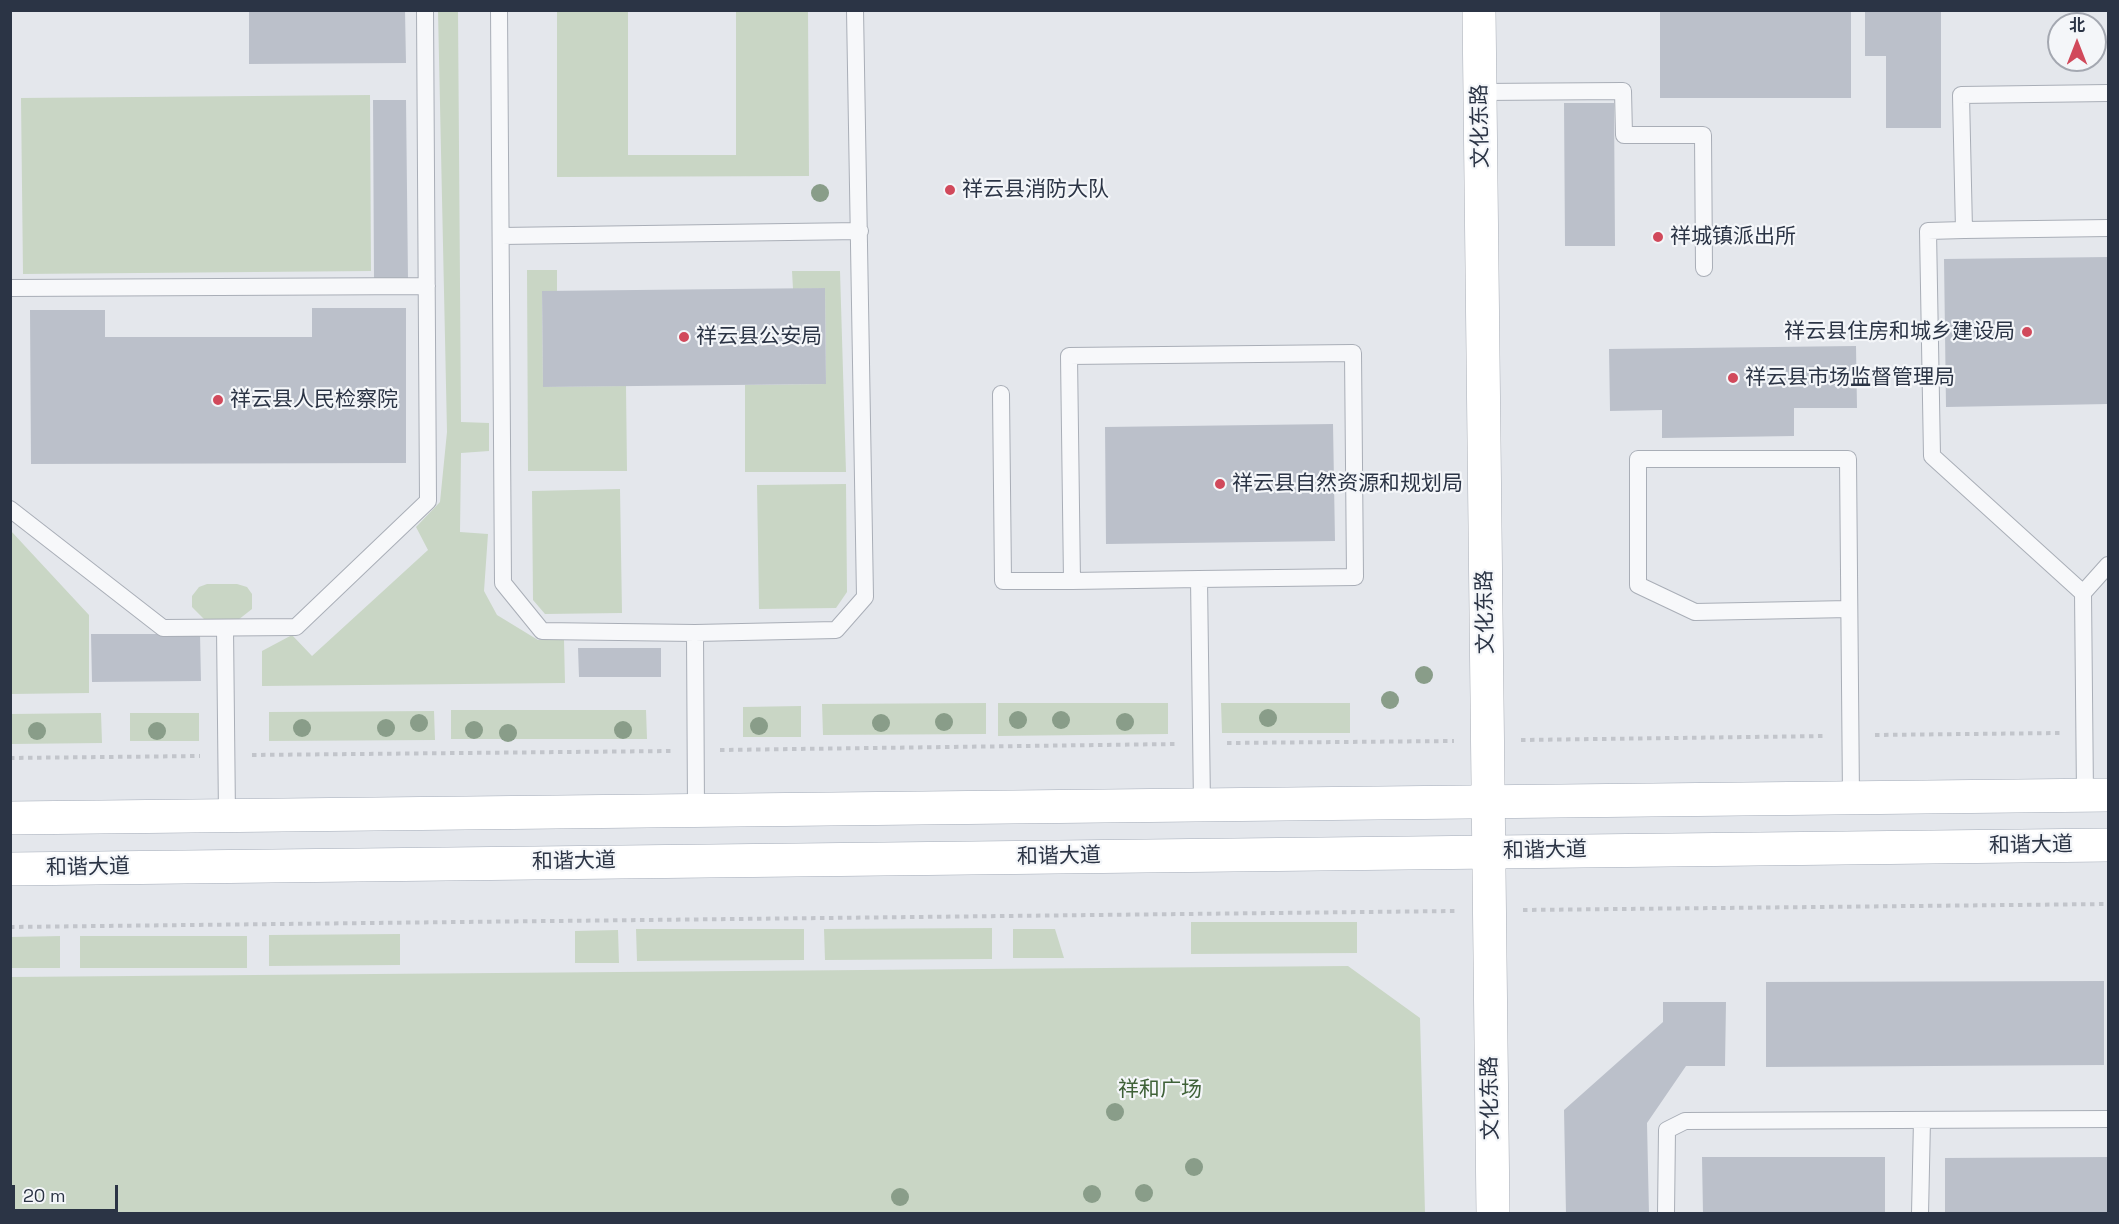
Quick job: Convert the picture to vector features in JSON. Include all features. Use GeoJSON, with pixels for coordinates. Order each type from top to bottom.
{"type":"FeatureCollection","features":[{"type":"Feature","properties":{"kind":"main road","name":"文化东路"},"geometry":{"type":"LineString","coordinates":[[1479,10],[1493,1214]]}},
{"type":"Feature","properties":{"kind":"main road"},"geometry":{"type":"LineString","coordinates":[[10,818],[2097,795]]}},
{"type":"Feature","properties":{"kind":"main road","name":"和谐大道"},"geometry":{"type":"LineString","coordinates":[[10,868],[2109,845]]}},
{"type":"Feature","properties":{"kind":"lane"},"geometry":{"type":"LineString","coordinates":[[10,509],[163,628],[296,627],[428,501],[425,10]]}},
{"type":"Feature","properties":{"kind":"lane"},"geometry":{"type":"LineString","coordinates":[[499,10],[503,583],[542,631],[694,633],[836,630],[865,597],[855,10]]}},
{"type":"Feature","properties":{"kind":"lane"},"geometry":{"type":"LineString","coordinates":[[1480,92],[1623,91],[1624,135],[1703,135],[1704,268]]}},
{"type":"Feature","properties":{"kind":"lane"},"geometry":{"type":"LineString","coordinates":[[1964,230],[1961,95],[2109,93]]}},
{"type":"Feature","properties":{"kind":"lane"},"geometry":{"type":"LineString","coordinates":[[2083,593],[1932,456],[1928,231],[2109,228]]}},
{"type":"Feature","properties":{"kind":"lane"},"geometry":{"type":"LineString","coordinates":[[501,236],[860,231]]}},
{"type":"Feature","properties":{"kind":"lane"},"geometry":{"type":"LineString","coordinates":[[10,288],[427,286]]}},
{"type":"Feature","properties":{"kind":"lane"},"geometry":{"type":"LineString","coordinates":[[1001,394],[1003,581],[1072,581],[1355,577],[1353,353],[1069,356],[1072,581]]}},
{"type":"Feature","properties":{"kind":"lane"},"geometry":{"type":"LineString","coordinates":[[1849,609],[1695,612],[1638,585],[1638,459],[1848,459],[1851,798]]}},
{"type":"Feature","properties":{"kind":"lane"},"geometry":{"type":"LineString","coordinates":[[2097,795],[2084,733],[2083,593],[2109,565]]}},
{"type":"Feature","properties":{"kind":"lane"},"geometry":{"type":"LineString","coordinates":[[1199,579],[1202,805]]}},
{"type":"Feature","properties":{"kind":"lane"},"geometry":{"type":"LineString","coordinates":[[225,628],[227,816]]}},
{"type":"Feature","properties":{"kind":"lane"},"geometry":{"type":"LineString","coordinates":[[694,633],[696,810]]}},
{"type":"Feature","properties":{"kind":"lane"},"geometry":{"type":"LineString","coordinates":[[1666,1214],[1667,1130],[1684,1121],[2109,1119]]}},
{"type":"Feature","properties":{"kind":"lane"},"geometry":{"type":"LineString","coordinates":[[1920,1214],[1922,1120]]}},
{"type":"Feature","properties":{"kind":"path"},"geometry":{"type":"LineString","coordinates":[[10,758],[2084,733]]}},
{"type":"Feature","properties":{"kind":"path"},"geometry":{"type":"LineString","coordinates":[[10,927],[2109,904]]}},
{"type":"Feature","properties":{"kind":"green space"},"geometry":{"type":"Polygon","coordinates":[[[438,11],[458,11],[461,422],[489,423],[489,451],[461,453],[460,532],[488,534],[484,591],[497,615],[538,640],[564,640],[565,683],[262,686],[262,651],[292,635],[312,656],[428,550],[416,527],[440,502],[447,432],[438,11]]]}},
{"type":"Feature","properties":{"kind":"green space"},"geometry":{"type":"Polygon","coordinates":[[[557,11],[628,11],[628,155],[736,155],[736,11],[808,11],[809,176],[557,177],[557,11]]]}},
{"type":"Feature","properties":{"kind":"green space"},"geometry":{"type":"Polygon","coordinates":[[[370,95],[371,271],[23,274],[21,98],[370,95]]]}},
{"type":"Feature","properties":{"kind":"green space"},"geometry":{"type":"Polygon","coordinates":[[[527,270],[557,270],[557,291],[542,291],[543,387],[626,386],[627,471],[528,471],[527,270]]]}},
{"type":"Feature","properties":{"kind":"green space"},"geometry":{"type":"Polygon","coordinates":[[[792,271],[840,271],[846,472],[745,472],[745,385],[826,384],[825,288],[793,289],[792,271]]]}},
{"type":"Feature","properties":{"kind":"green space"},"geometry":{"type":"Polygon","coordinates":[[[846,484],[847,592],[836,608],[759,609],[757,485],[846,484]]]}},
{"type":"Feature","properties":{"kind":"green space"},"geometry":{"type":"Polygon","coordinates":[[[620,489],[622,613],[545,614],[533,600],[532,491],[620,489]]]}},
{"type":"Feature","properties":{"kind":"green space"},"geometry":{"type":"Polygon","coordinates":[[[11,531],[89,615],[89,693],[11,694],[11,531]]]}},
{"type":"Feature","properties":{"kind":"green space"},"geometry":{"type":"Polygon","coordinates":[[[207,584],[237,584],[247,587],[252,594],[252,609],[238,620],[205,620],[192,607],[192,596],[199,587],[207,584]]]}},
{"type":"Feature","properties":{"kind":"green space"},"geometry":{"type":"Polygon","coordinates":[[[986,703],[986,734],[823,735],[822,704],[986,703]]]}},
{"type":"Feature","properties":{"kind":"green space"},"geometry":{"type":"Polygon","coordinates":[[[998,703],[1168,703],[1168,734],[998,736],[998,703]]]}},
{"type":"Feature","properties":{"kind":"green space"},"geometry":{"type":"Polygon","coordinates":[[[1221,703],[1350,703],[1350,733],[1222,733],[1221,703]]]}},
{"type":"Feature","properties":{"kind":"green space"},"geometry":{"type":"Polygon","coordinates":[[[801,706],[801,737],[743,737],[743,707],[801,706]]]}},
{"type":"Feature","properties":{"kind":"green space"},"geometry":{"type":"Polygon","coordinates":[[[451,710],[646,710],[647,739],[451,739],[451,710]]]}},
{"type":"Feature","properties":{"kind":"green space"},"geometry":{"type":"Polygon","coordinates":[[[434,711],[435,740],[269,741],[269,712],[434,711]]]}},
{"type":"Feature","properties":{"kind":"green space"},"geometry":{"type":"Polygon","coordinates":[[[101,713],[102,743],[11,744],[11,714],[101,713]]]}},
{"type":"Feature","properties":{"kind":"green space"},"geometry":{"type":"Polygon","coordinates":[[[130,713],[199,713],[199,741],[130,741],[130,713]]]}},
{"type":"Feature","properties":{"kind":"green space"},"geometry":{"type":"Polygon","coordinates":[[[1191,922],[1357,922],[1357,953],[1191,954],[1191,922]]]}},
{"type":"Feature","properties":{"kind":"green space"},"geometry":{"type":"Polygon","coordinates":[[[992,928],[992,959],[825,960],[824,929],[992,928]]]}},
{"type":"Feature","properties":{"kind":"green space"},"geometry":{"type":"Polygon","coordinates":[[[636,929],[804,929],[804,960],[637,961],[636,929]]]}},
{"type":"Feature","properties":{"kind":"green space"},"geometry":{"type":"Polygon","coordinates":[[[1013,929],[1055,929],[1064,958],[1013,958],[1013,929]]]}},
{"type":"Feature","properties":{"kind":"green space"},"geometry":{"type":"Polygon","coordinates":[[[618,930],[619,963],[575,963],[575,931],[618,930]]]}},
{"type":"Feature","properties":{"kind":"green space"},"geometry":{"type":"Polygon","coordinates":[[[400,934],[400,965],[269,966],[269,935],[400,934]]]}},
{"type":"Feature","properties":{"kind":"green space"},"geometry":{"type":"Polygon","coordinates":[[[60,936],[60,968],[11,968],[11,937],[60,936]]]}},
{"type":"Feature","properties":{"kind":"green space"},"geometry":{"type":"Polygon","coordinates":[[[80,936],[247,936],[247,968],[80,968],[80,936]]]}},
{"type":"Feature","properties":{"kind":"green space","name":"祥和广场"},"geometry":{"type":"Polygon","coordinates":[[[1348,966],[1420,1018],[1425,1213],[11,1213],[11,977],[1348,966]]]}},
{"type":"Feature","properties":{"kind":"building"},"geometry":{"type":"Polygon","coordinates":[[[249,10],[405,10],[406,63],[249,64],[249,10]]]}},
{"type":"Feature","properties":{"kind":"building"},"geometry":{"type":"Polygon","coordinates":[[[1660,10],[1851,10],[1851,98],[1660,98],[1660,10]]]}},
{"type":"Feature","properties":{"kind":"building"},"geometry":{"type":"Polygon","coordinates":[[[1865,10],[1941,10],[1941,128],[1886,128],[1886,56],[1865,56],[1865,10]]]}},
{"type":"Feature","properties":{"kind":"building"},"geometry":{"type":"Polygon","coordinates":[[[373,100],[406,100],[408,280],[374,280],[373,100]]]}},
{"type":"Feature","properties":{"kind":"building"},"geometry":{"type":"Polygon","coordinates":[[[1564,103],[1614,103],[1615,246],[1565,246],[1564,103]]]}},
{"type":"Feature","properties":{"kind":"building","name":"祥云县住房和城乡建设局"},"geometry":{"type":"Polygon","coordinates":[[[2108,257],[2108,404],[1946,407],[1944,259],[2108,257]]]}},
{"type":"Feature","properties":{"kind":"building","name":"祥云县公安局"},"geometry":{"type":"Polygon","coordinates":[[[825,288],[826,384],[543,387],[542,291],[825,288]]]}},
{"type":"Feature","properties":{"kind":"building","name":"祥云县人民检察院"},"geometry":{"type":"Polygon","coordinates":[[[312,308],[406,308],[406,463],[31,464],[30,310],[105,310],[105,337],[312,337],[312,308]]]}},
{"type":"Feature","properties":{"kind":"building","name":"祥云县市场监督管理局"},"geometry":{"type":"Polygon","coordinates":[[[1856,346],[1857,408],[1794,408],[1794,436],[1662,438],[1662,410],[1610,411],[1609,349],[1856,346]]]}},
{"type":"Feature","properties":{"kind":"building","name":"祥云县自然资源和规划局"},"geometry":{"type":"Polygon","coordinates":[[[1333,424],[1335,541],[1106,544],[1105,427],[1333,424]]]}},
{"type":"Feature","properties":{"kind":"building"},"geometry":{"type":"Polygon","coordinates":[[[91,634],[200,634],[201,681],[92,682],[91,634]]]}},
{"type":"Feature","properties":{"kind":"building"},"geometry":{"type":"Polygon","coordinates":[[[578,648],[661,648],[661,677],[579,677],[578,648]]]}},
{"type":"Feature","properties":{"kind":"building"},"geometry":{"type":"Polygon","coordinates":[[[2104,981],[2104,1065],[1766,1067],[1766,982],[2104,981]]]}},
{"type":"Feature","properties":{"kind":"building"},"geometry":{"type":"Polygon","coordinates":[[[1663,1002],[1726,1002],[1725,1066],[1686,1066],[1647,1123],[1649,1214],[1566,1214],[1564,1110],[1663,1022],[1663,1002]]]}},
{"type":"Feature","properties":{"kind":"building"},"geometry":{"type":"Polygon","coordinates":[[[1702,1157],[1885,1157],[1885,1214],[1703,1214],[1702,1157]]]}},
{"type":"Feature","properties":{"kind":"building"},"geometry":{"type":"Polygon","coordinates":[[[2108,1157],[2108,1214],[1945,1214],[1945,1158],[2108,1157]]]}},
{"type":"Feature","properties":{"kind":"place","name":"祥云县消防大队"},"geometry":{"type":"Point","coordinates":[950,190]}},
{"type":"Feature","properties":{"kind":"place","name":"祥城镇派出所"},"geometry":{"type":"Point","coordinates":[1658,237]}},
{"type":"Feature","properties":{"kind":"place","name":"祥云县住房和城乡建设局"},"geometry":{"type":"Point","coordinates":[2027,332]}},
{"type":"Feature","properties":{"kind":"place","name":"祥云县公安局"},"geometry":{"type":"Point","coordinates":[684,337]}},
{"type":"Feature","properties":{"kind":"place","name":"祥云县市场监督管理局"},"geometry":{"type":"Point","coordinates":[1733,378]}},
{"type":"Feature","properties":{"kind":"place","name":"祥云县人民检察院"},"geometry":{"type":"Point","coordinates":[218,400]}},
{"type":"Feature","properties":{"kind":"place","name":"祥云县自然资源和规划局"},"geometry":{"type":"Point","coordinates":[1220,484]}}]}
